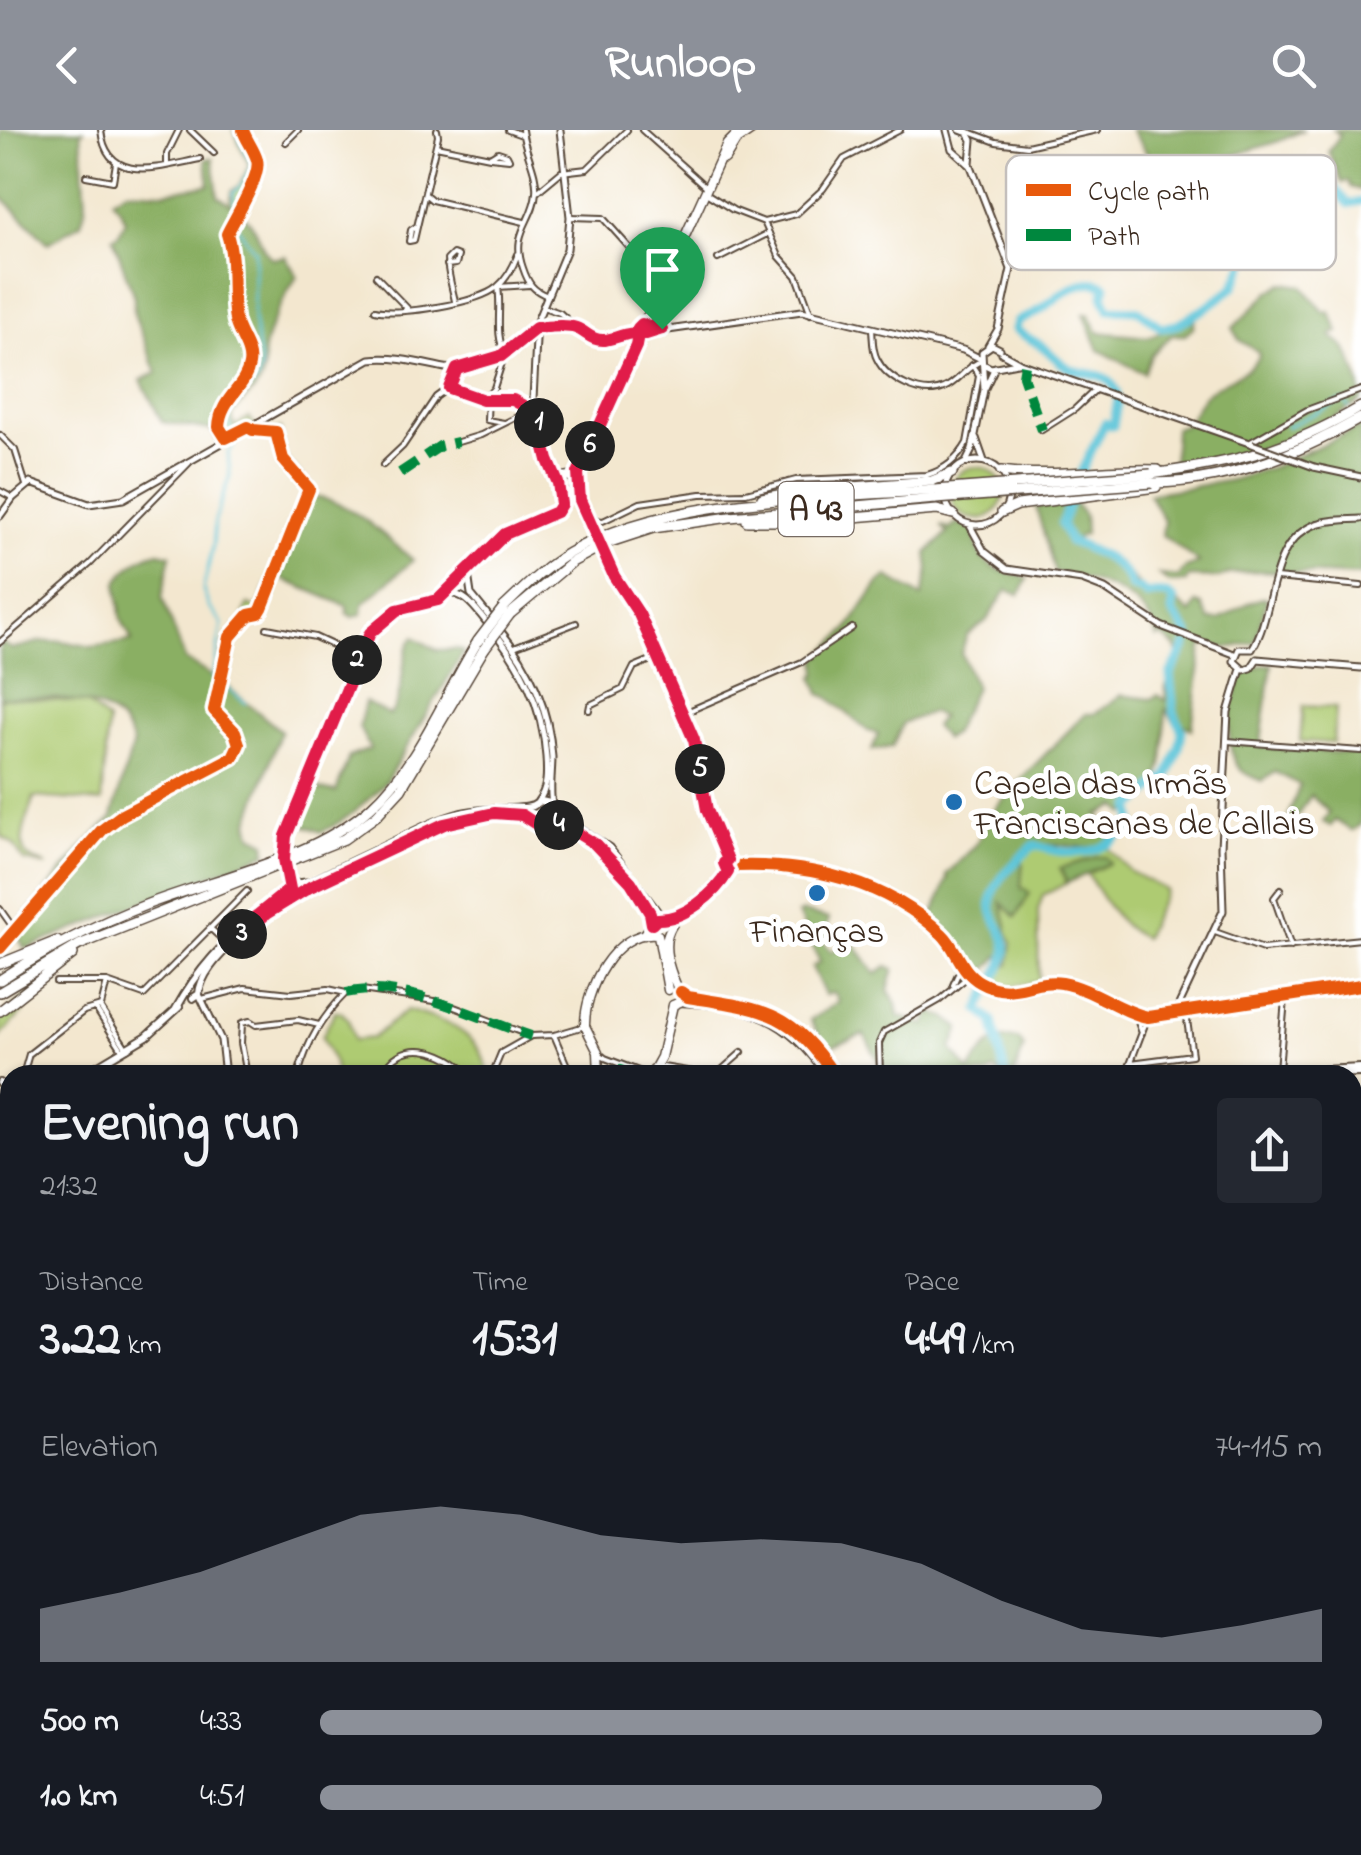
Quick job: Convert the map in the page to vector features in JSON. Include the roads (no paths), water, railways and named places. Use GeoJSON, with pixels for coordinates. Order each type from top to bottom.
{"type":"FeatureCollection","features":[{"type":"Feature","properties":{"kind":"highway","name":"A 43"},"geometry":{"type":"LineString","coordinates":[[1002,512],[1018,505],[1171,471],[1202,468],[1282,447],[1323,430],[1361,407]]}},
{"type":"Feature","properties":{"kind":"highway","name":"A 43"},"geometry":{"type":"LineString","coordinates":[[1000,472],[1152,478],[1172,483],[1269,462],[1361,418]]}},
{"type":"Feature","properties":{"kind":"highway","name":"A 43"},"geometry":{"type":"LineString","coordinates":[[0,980],[64,939],[300,849],[339,831],[370,808],[394,783],[507,610],[567,554],[650,518],[800,492],[932,481],[952,473]]}},
{"type":"Feature","properties":{"kind":"highway","name":"A 43"},"geometry":{"type":"LineString","coordinates":[[732,506],[1152,478]]}},
{"type":"Feature","properties":{"kind":"highway","name":"A 43"},"geometry":{"type":"LineString","coordinates":[[507,610],[572,562],[607,543],[654,528],[935,494]]}},
{"type":"Feature","properties":{"kind":"highway","name":"A 43"},"geometry":{"type":"LineString","coordinates":[[696,522],[806,520],[937,510],[953,514]]}},
{"type":"Feature","properties":{"kind":"highway","name":"A 43"},"geometry":{"type":"LineString","coordinates":[[0,992],[48,960],[152,914],[304,857],[344,838],[376,816],[412,773],[481,645]]}},
{"type":"Feature","properties":{"kind":"highway"},"geometry":{"type":"LineString","coordinates":[[0,964],[64,939]]}},
{"type":"Feature","properties":{"kind":"highway"},"geometry":{"type":"LineString","coordinates":[[0,1011],[88,943]]}},
{"type":"Feature","properties":{"kind":"main road"},"geometry":{"type":"LineString","coordinates":[[599,1065],[598,1052],[584,1026],[588,1002],[603,968],[627,944],[662,932],[720,885],[730,866],[707,810],[696,748],[658,657],[590,521],[569,489],[726,144],[741,130]]}},
{"type":"Feature","properties":{"kind":"main road"},"geometry":{"type":"LineString","coordinates":[[706,191],[732,147],[752,130]]}},
{"type":"Feature","properties":{"kind":"main road"},"geometry":{"type":"LineString","coordinates":[[99,1065],[155,1030],[196,995],[204,975],[228,944],[252,918],[292,886],[320,877],[449,816],[482,808],[546,802],[609,848],[663,919],[662,932],[676,996],[657,1065]]}},
{"type":"Feature","properties":{"kind":"main road"},"geometry":{"type":"LineString","coordinates":[[532,822],[530,813],[535,804]]}},
{"type":"Feature","properties":{"kind":"main road"},"geometry":{"type":"LineString","coordinates":[[550,826],[556,819],[554,808]]}},
{"type":"Feature","properties":{"kind":"main road"},"geometry":{"type":"LineString","coordinates":[[228,944],[284,902],[457,820],[512,813],[542,828],[572,829],[604,852],[638,892],[652,924],[662,932]]}},
{"type":"Feature","properties":{"kind":"main road"},"geometry":{"type":"LineString","coordinates":[[644,935],[655,920],[677,916]]}},
{"type":"Feature","properties":{"kind":"main road"},"geometry":{"type":"LineString","coordinates":[[676,996],[775,1022],[798,1037],[822,1065]]}},
{"type":"Feature","properties":{"kind":"street"},"geometry":{"type":"LineString","coordinates":[[101,130],[105,148],[116,163],[128,169],[200,160]]}},
{"type":"Feature","properties":{"kind":"street"},"geometry":{"type":"LineString","coordinates":[[167,164],[167,154],[179,130]]}},
{"type":"Feature","properties":{"kind":"street"},"geometry":{"type":"LineString","coordinates":[[190,130],[214,153]]}},
{"type":"Feature","properties":{"kind":"street"},"geometry":{"type":"LineString","coordinates":[[286,142],[298,130]]}},
{"type":"Feature","properties":{"kind":"street"},"geometry":{"type":"LineString","coordinates":[[418,226],[437,130]]}},
{"type":"Feature","properties":{"kind":"street"},"geometry":{"type":"LineString","coordinates":[[508,130],[522,133],[536,192]]}},
{"type":"Feature","properties":{"kind":"street"},"geometry":{"type":"LineString","coordinates":[[284,902],[292,886],[284,859],[286,836],[370,633],[397,610],[434,602],[470,572],[497,541],[556,512],[569,489],[552,471],[532,408],[536,328],[568,249],[570,217],[560,130]]}},
{"type":"Feature","properties":{"kind":"street"},"geometry":{"type":"LineString","coordinates":[[504,423],[486,420],[487,400],[504,354],[498,342],[498,286],[518,254],[524,222],[536,192],[564,171],[587,169],[627,130]]}},
{"type":"Feature","properties":{"kind":"street"},"geometry":{"type":"LineString","coordinates":[[642,130],[706,191],[733,210],[764,222],[796,214],[823,190],[844,160],[900,130]]}},
{"type":"Feature","properties":{"kind":"street"},"geometry":{"type":"LineString","coordinates":[[947,130],[952,148],[970,166],[1006,256]]}},
{"type":"Feature","properties":{"kind":"street"},"geometry":{"type":"LineString","coordinates":[[950,141],[953,134],[967,132],[1008,145],[1027,146],[1097,130]]}},
{"type":"Feature","properties":{"kind":"street"},"geometry":{"type":"LineString","coordinates":[[967,132],[970,166]]}},
{"type":"Feature","properties":{"kind":"street"},"geometry":{"type":"LineString","coordinates":[[436,146],[490,157]]}},
{"type":"Feature","properties":{"kind":"street"},"geometry":{"type":"LineString","coordinates":[[960,152],[970,148]]}},
{"type":"Feature","properties":{"kind":"street"},"geometry":{"type":"LineString","coordinates":[[86,176],[113,181],[116,163]]}},
{"type":"Feature","properties":{"kind":"street"},"geometry":{"type":"LineString","coordinates":[[425,194],[432,200],[524,222]]}},
{"type":"Feature","properties":{"kind":"street"},"geometry":{"type":"LineString","coordinates":[[423,204],[432,200]]}},
{"type":"Feature","properties":{"kind":"street"},"geometry":{"type":"LineString","coordinates":[[570,217],[602,218],[657,273],[663,286]]}},
{"type":"Feature","properties":{"kind":"street"},"geometry":{"type":"LineString","coordinates":[[764,222],[779,256],[797,276],[811,314]]}},
{"type":"Feature","properties":{"kind":"street"},"geometry":{"type":"LineString","coordinates":[[718,259],[769,233]]}},
{"type":"Feature","properties":{"kind":"street"},"geometry":{"type":"LineString","coordinates":[[518,254],[530,285],[548,296]]}},
{"type":"Feature","properties":{"kind":"street"},"geometry":{"type":"LineString","coordinates":[[657,273],[665,262],[674,260]]}},
{"type":"Feature","properties":{"kind":"street"},"geometry":{"type":"LineString","coordinates":[[447,265],[455,301]]}},
{"type":"Feature","properties":{"kind":"street"},"geometry":{"type":"LineString","coordinates":[[984,390],[1001,351],[998,329],[1011,270]]}},
{"type":"Feature","properties":{"kind":"street"},"geometry":{"type":"LineString","coordinates":[[376,276],[409,310]]}},
{"type":"Feature","properties":{"kind":"street"},"geometry":{"type":"LineString","coordinates":[[376,310],[409,310],[480,296],[498,286],[530,285]]}},
{"type":"Feature","properties":{"kind":"street"},"geometry":{"type":"LineString","coordinates":[[543,307],[560,313],[590,338],[600,340],[802,311],[963,350],[997,366],[1020,364]]}},
{"type":"Feature","properties":{"kind":"street"},"geometry":{"type":"LineString","coordinates":[[650,313],[652,322],[662,329]]}},
{"type":"Feature","properties":{"kind":"street"},"geometry":{"type":"LineString","coordinates":[[0,516],[26,485],[38,484],[97,504],[124,499],[370,359],[398,358],[468,368],[504,354],[536,328],[576,328]]}},
{"type":"Feature","properties":{"kind":"street"},"geometry":{"type":"LineString","coordinates":[[872,328],[873,350],[879,364],[902,384],[933,391],[942,389],[972,364],[982,361]]}},
{"type":"Feature","properties":{"kind":"street"},"geometry":{"type":"LineString","coordinates":[[998,329],[982,361],[984,390],[976,435],[966,462],[952,473],[945,491],[953,514],[968,524],[993,560],[1007,569],[1082,580],[1104,589],[1161,626],[1234,654]]}},
{"type":"Feature","properties":{"kind":"street"},"geometry":{"type":"LineString","coordinates":[[963,350],[986,347],[1001,351],[1020,364],[1314,467],[1361,477]]}},
{"type":"Feature","properties":{"kind":"street"},"geometry":{"type":"LineString","coordinates":[[584,510],[598,522],[653,501],[700,494],[746,493],[796,480],[939,472],[967,444],[979,376],[972,364]]}},
{"type":"Feature","properties":{"kind":"street"},"geometry":{"type":"LineString","coordinates":[[382,465],[392,460],[403,446],[436,396],[449,388],[457,369]]}},
{"type":"Feature","properties":{"kind":"street"},"geometry":{"type":"LineString","coordinates":[[449,388],[487,400],[513,400],[532,408]]}},
{"type":"Feature","properties":{"kind":"street"},"geometry":{"type":"LineString","coordinates":[[1042,430],[1075,409],[1097,388]]}},
{"type":"Feature","properties":{"kind":"street"},"geometry":{"type":"LineString","coordinates":[[1250,443],[1307,410],[1361,390]]}},
{"type":"Feature","properties":{"kind":"street"},"geometry":{"type":"LineString","coordinates":[[458,442],[481,435],[532,408]]}},
{"type":"Feature","properties":{"kind":"street"},"geometry":{"type":"LineString","coordinates":[[0,434],[15,450],[26,485]]}},
{"type":"Feature","properties":{"kind":"street"},"geometry":{"type":"LineString","coordinates":[[976,435],[985,462]]}},
{"type":"Feature","properties":{"kind":"street"},"geometry":{"type":"LineString","coordinates":[[0,642],[90,564],[192,460]]}},
{"type":"Feature","properties":{"kind":"street"},"geometry":{"type":"LineString","coordinates":[[966,462],[985,462],[1000,472],[1008,494],[1002,512],[987,523],[968,524]]}},
{"type":"Feature","properties":{"kind":"street"},"geometry":{"type":"LineString","coordinates":[[154,484],[161,492]]}},
{"type":"Feature","properties":{"kind":"street"},"geometry":{"type":"LineString","coordinates":[[0,490],[13,498]]}},
{"type":"Feature","properties":{"kind":"street"},"geometry":{"type":"LineString","coordinates":[[1252,650],[1262,630],[1283,554],[1305,530],[1322,522],[1361,518]]}},
{"type":"Feature","properties":{"kind":"street"},"geometry":{"type":"LineString","coordinates":[[981,546],[987,523]]}},
{"type":"Feature","properties":{"kind":"street"},"geometry":{"type":"LineString","coordinates":[[445,594],[459,595],[469,587],[470,572]]}},
{"type":"Feature","properties":{"kind":"street"},"geometry":{"type":"LineString","coordinates":[[1276,578],[1361,586]]}},
{"type":"Feature","properties":{"kind":"street"},"geometry":{"type":"LineString","coordinates":[[457,583],[469,587],[534,681],[546,714],[554,808]]}},
{"type":"Feature","properties":{"kind":"street"},"geometry":{"type":"LineString","coordinates":[[457,583],[459,595],[508,649],[537,704],[546,768],[544,791],[535,804]]}},
{"type":"Feature","properties":{"kind":"street"},"geometry":{"type":"LineString","coordinates":[[514,647],[576,624]]}},
{"type":"Feature","properties":{"kind":"street"},"geometry":{"type":"LineString","coordinates":[[266,628],[316,638],[358,657]]}},
{"type":"Feature","properties":{"kind":"street"},"geometry":{"type":"LineString","coordinates":[[682,714],[802,662],[852,628]]}},
{"type":"Feature","properties":{"kind":"street"},"geometry":{"type":"LineString","coordinates":[[1240,670],[1234,654],[1242,647],[1252,650],[1256,659]]}},
{"type":"Feature","properties":{"kind":"street"},"geometry":{"type":"LineString","coordinates":[[589,710],[590,705],[624,689],[634,667],[658,657]]}},
{"type":"Feature","properties":{"kind":"street"},"geometry":{"type":"LineString","coordinates":[[1240,670],[1251,668],[1256,659]]}},
{"type":"Feature","properties":{"kind":"street"},"geometry":{"type":"LineString","coordinates":[[1256,659],[1361,668]]}},
{"type":"Feature","properties":{"kind":"street"},"geometry":{"type":"LineString","coordinates":[[1175,1014],[1215,932],[1225,902],[1221,847],[1229,704],[1240,670]]}},
{"type":"Feature","properties":{"kind":"street"},"geometry":{"type":"LineString","coordinates":[[1227,741],[1361,751]]}},
{"type":"Feature","properties":{"kind":"street"},"geometry":{"type":"LineString","coordinates":[[0,910],[12,926],[19,926],[68,863],[100,832]]}},
{"type":"Feature","properties":{"kind":"street"},"geometry":{"type":"LineString","coordinates":[[730,866],[846,877],[894,899],[946,938],[966,972]]}},
{"type":"Feature","properties":{"kind":"street"},"geometry":{"type":"LineString","coordinates":[[1281,889],[1274,898],[1291,947]]}},
{"type":"Feature","properties":{"kind":"street"},"geometry":{"type":"LineString","coordinates":[[56,982],[107,982],[144,995],[246,891]]}},
{"type":"Feature","properties":{"kind":"street"},"geometry":{"type":"LineString","coordinates":[[212,929],[228,944]]}},
{"type":"Feature","properties":{"kind":"street"},"geometry":{"type":"LineString","coordinates":[[1215,932],[1263,949],[1361,937]]}},
{"type":"Feature","properties":{"kind":"street"},"geometry":{"type":"LineString","coordinates":[[880,1065],[879,1042],[884,1032],[932,1005],[953,986],[960,971],[1009,992],[1061,983],[1106,997],[1148,1017],[1361,985]]}},
{"type":"Feature","properties":{"kind":"street"},"geometry":{"type":"LineString","coordinates":[[98,1008],[107,982]]}},
{"type":"Feature","properties":{"kind":"street"},"geometry":{"type":"LineString","coordinates":[[224,1065],[221,1040],[196,995],[256,988],[291,994],[328,989],[346,994],[362,990],[442,1002],[531,1036],[554,1035],[584,1026]]}},
{"type":"Feature","properties":{"kind":"street"},"geometry":{"type":"LineString","coordinates":[[301,1065],[318,1025],[346,994]]}},
{"type":"Feature","properties":{"kind":"street"},"geometry":{"type":"LineString","coordinates":[[1148,1017],[1131,1063],[1192,1055],[1189,1012],[1183,999]]}},
{"type":"Feature","properties":{"kind":"street"},"geometry":{"type":"LineString","coordinates":[[1282,1065],[1285,999]]}},
{"type":"Feature","properties":{"kind":"street"},"geometry":{"type":"LineString","coordinates":[[98,1008],[125,1050]]}},
{"type":"Feature","properties":{"kind":"street"},"geometry":{"type":"LineString","coordinates":[[26,1065],[29,1054],[84,1011],[98,1008]]}},
{"type":"Feature","properties":{"kind":"street"},"geometry":{"type":"LineString","coordinates":[[1135,1014],[1142,1033]]}},
{"type":"Feature","properties":{"kind":"street"},"geometry":{"type":"LineString","coordinates":[[245,1065],[242,1023],[250,1021],[256,1026],[298,1020],[318,1025]]}},
{"type":"Feature","properties":{"kind":"street"},"geometry":{"type":"LineString","coordinates":[[554,1035],[566,1065]]}},
{"type":"Feature","properties":{"kind":"street"},"geometry":{"type":"LineString","coordinates":[[496,1065],[501,1053],[531,1036]]}},
{"type":"Feature","properties":{"kind":"street"},"geometry":{"type":"LineString","coordinates":[[390,1065],[398,1054],[414,1049],[456,1065]]}},
{"type":"Feature","properties":{"kind":"street"},"geometry":{"type":"LineString","coordinates":[[598,1052],[624,1065]]}},
{"type":"Feature","properties":{"kind":"street"},"geometry":{"type":"LineString","coordinates":[[726,1065],[742,1052]]}},
{"type":"Feature","properties":{"kind":"waterway"},"geometry":{"type":"LineString","coordinates":[[231,432],[228,416],[233,400],[257,381],[261,370],[253,318],[255,251],[232,220],[233,193],[252,165],[236,130]]}},
{"type":"Feature","properties":{"kind":"waterway"},"geometry":{"type":"LineString","coordinates":[[1336,190],[1349,204],[1361,201]]}},
{"type":"Feature","properties":{"kind":"waterway"},"geometry":{"type":"LineString","coordinates":[[1117,392],[1102,376],[1065,366],[1015,329],[1017,322],[1075,286],[1095,283],[1106,286],[1103,296],[1109,309],[1138,310],[1162,328],[1176,325],[1234,287],[1242,270]]}},
{"type":"Feature","properties":{"kind":"waterway"},"geometry":{"type":"LineString","coordinates":[[1079,476],[1105,423],[1113,426],[1118,399]]}},
{"type":"Feature","properties":{"kind":"waterway"},"geometry":{"type":"LineString","coordinates":[[1286,427],[1339,402],[1345,401],[1349,408]]}},
{"type":"Feature","properties":{"kind":"waterway"},"geometry":{"type":"LineString","coordinates":[[235,444],[228,453],[230,475],[215,520],[203,590],[209,607],[222,623],[213,677],[246,703]]}},
{"type":"Feature","properties":{"kind":"waterway"},"geometry":{"type":"LineString","coordinates":[[1072,495],[1061,524],[1069,541],[1115,564],[1132,588],[1147,595],[1171,597],[1172,612],[1189,635]]}},
{"type":"Feature","properties":{"kind":"waterway"},"geometry":{"type":"LineString","coordinates":[[993,983],[1006,947],[992,900],[1005,873],[1034,845],[1079,853],[1106,845],[1133,825],[1132,807],[1168,776],[1182,731],[1174,712],[1170,675],[1186,645]]}},
{"type":"Feature","properties":{"kind":"waterway"},"geometry":{"type":"LineString","coordinates":[[988,992],[979,1010],[993,1021],[1003,1065]]}},
{"type":"Feature","properties":{"kind":"place","name":"Capela das Irmãs Franciscanas de Callais"},"geometry":{"type":"Point","coordinates":[954,802]}},
{"type":"Feature","properties":{"kind":"place","name":"Finanças"},"geometry":{"type":"Point","coordinates":[817,893]}}]}
